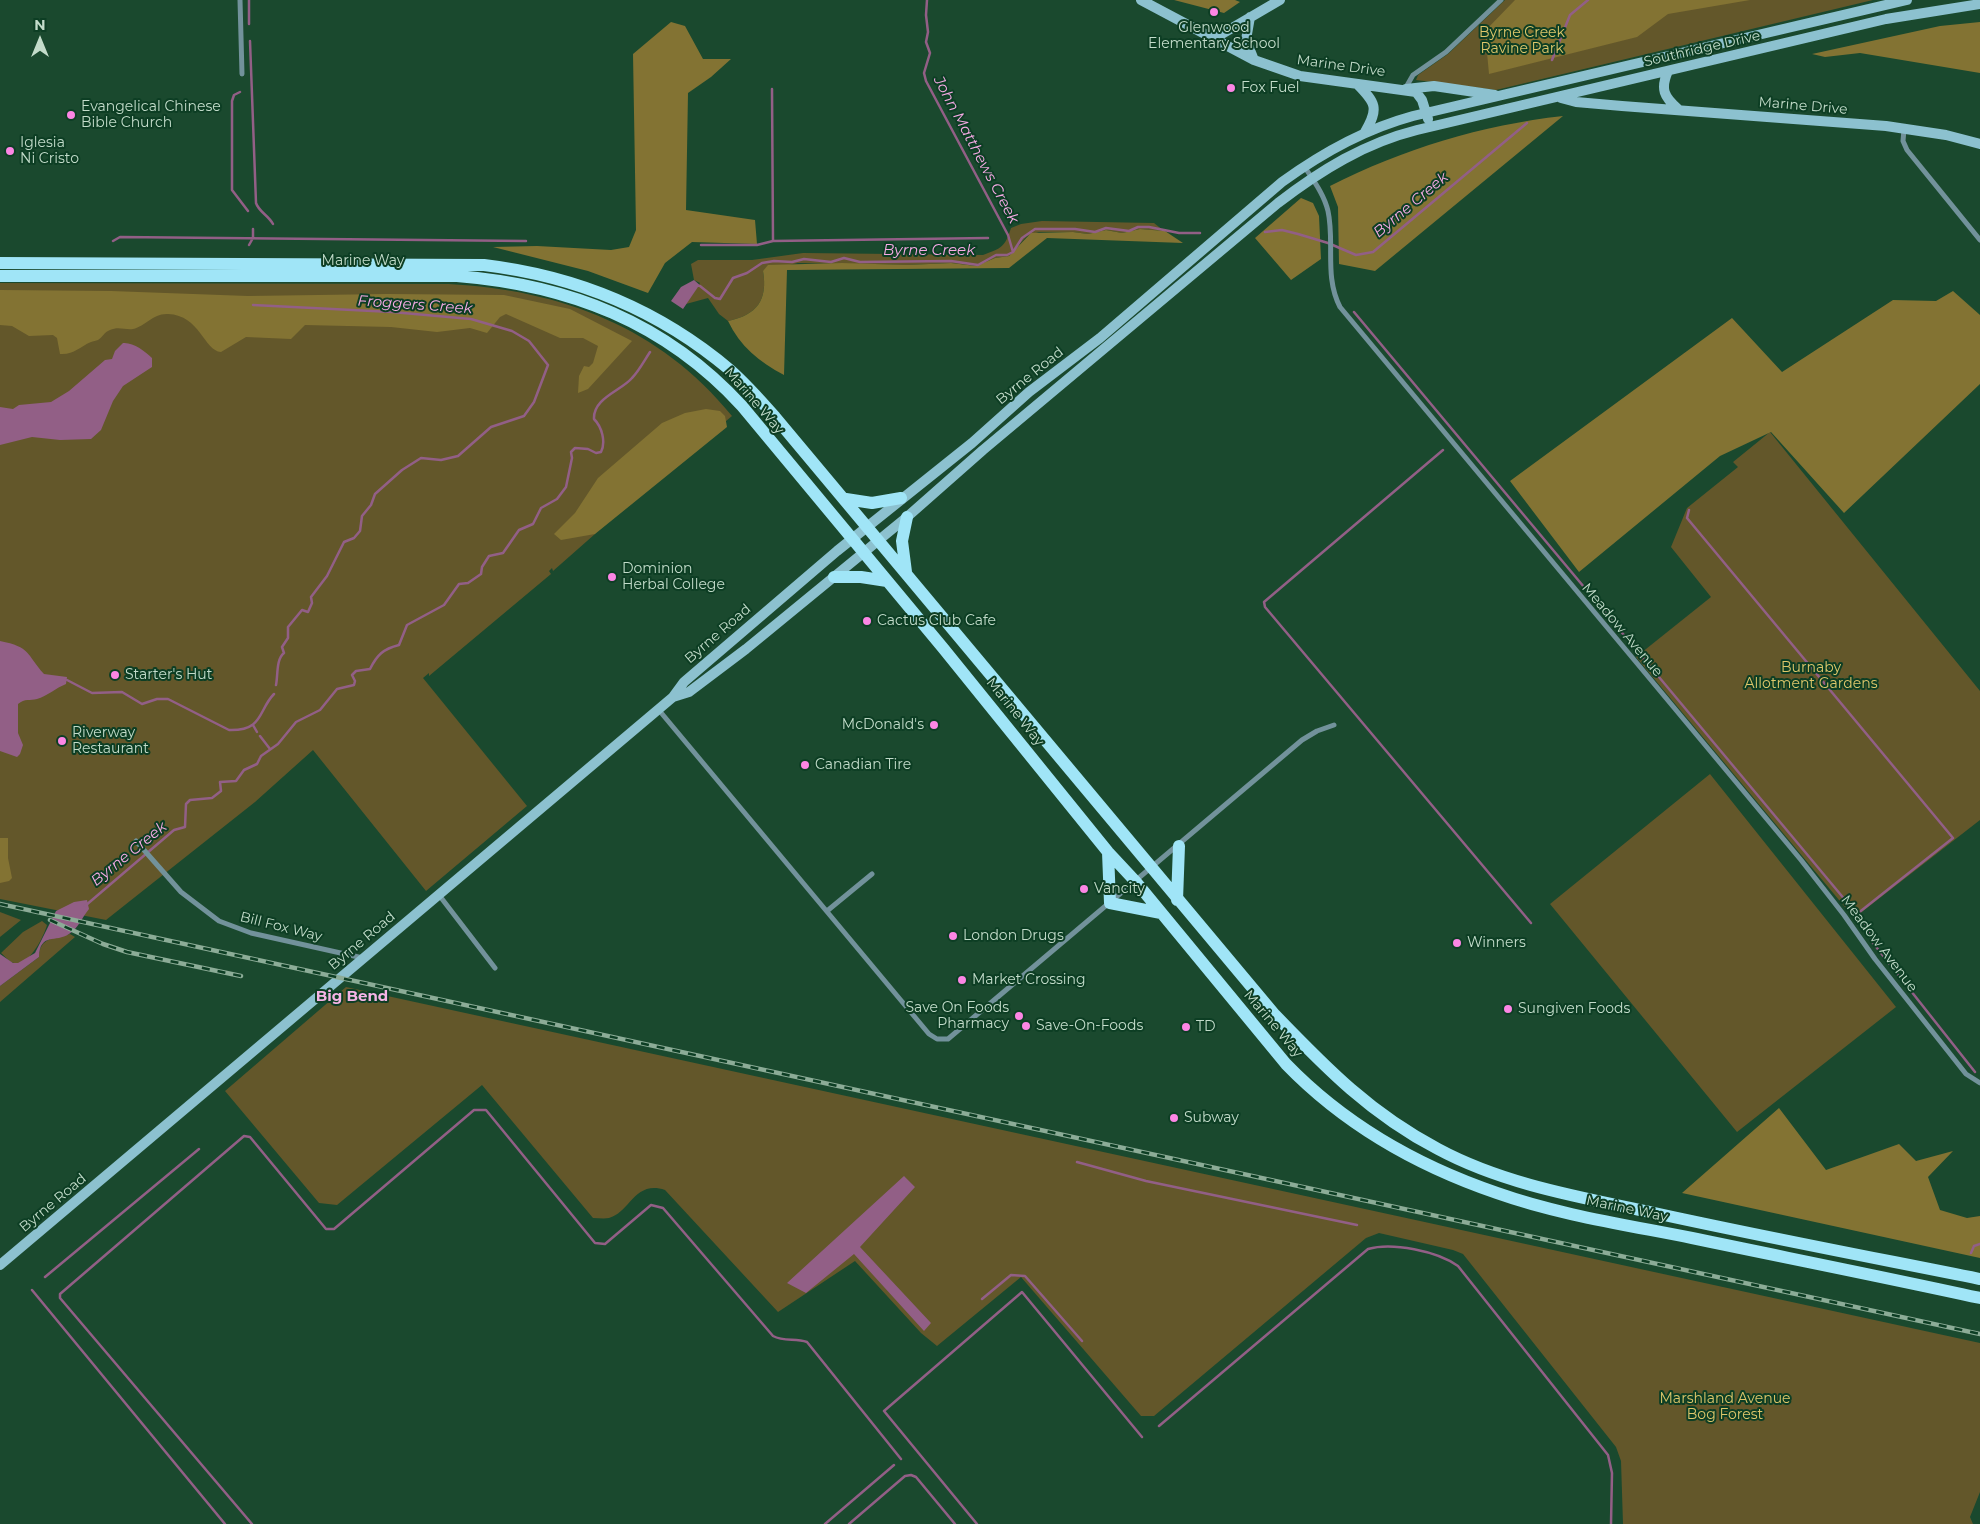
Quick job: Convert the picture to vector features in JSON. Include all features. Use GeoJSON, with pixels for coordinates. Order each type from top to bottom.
{"type":"FeatureCollection","features":[{"type":"Feature","properties":{"kind":"main road","name":"Marine Drive"},"geometry":{"type":"LineString","coordinates":[[1141,0],[1254,60],[1300,76],[1405,89],[1434,86],[1498,96]]}},
{"type":"Feature","properties":{"kind":"main road"},"geometry":{"type":"LineString","coordinates":[[1215,38],[1280,0]]}},
{"type":"Feature","properties":{"kind":"main road","name":"Southridge Drive"},"geometry":{"type":"LineString","coordinates":[[1427,113],[1907,0]]}},
{"type":"Feature","properties":{"kind":"main road","name":"Southridge Drive"},"geometry":{"type":"LineString","coordinates":[[1430,127],[1886,19],[1980,4]]}},
{"type":"Feature","properties":{"kind":"main road"},"geometry":{"type":"LineString","coordinates":[[1250,17],[1246,40],[1254,60]]}},
{"type":"Feature","properties":{"kind":"main road"},"geometry":{"type":"LineString","coordinates":[[1668,71],[1664,81],[1664,92],[1668,100],[1678,109]]}},
{"type":"Feature","properties":{"kind":"main road"},"geometry":{"type":"LineString","coordinates":[[1357,84],[1369,96],[1374,107],[1373,118],[1364,132]]}},
{"type":"Feature","properties":{"kind":"main road"},"geometry":{"type":"LineString","coordinates":[[1405,89],[1416,92],[1427,113],[1430,127]]}},
{"type":"Feature","properties":{"kind":"main road","name":"Marine Drive"},"geometry":{"type":"LineString","coordinates":[[1557,97],[1576,102],[1904,128],[1946,135],[1980,144]]}},
{"type":"Feature","properties":{"kind":"main road","name":"Byrne Road"},"geometry":{"type":"LineString","coordinates":[[0,1265],[673,697],[684,682],[851,539],[974,441],[1029,392],[1100,338],[1282,182],[1304,166],[1364,132],[1427,113]]}},
{"type":"Feature","properties":{"kind":"main road","name":"Byrne Road"},"geometry":{"type":"LineString","coordinates":[[673,697],[689,692],[746,649],[907,518],[1108,345],[1311,178],[1357,151],[1393,136],[1430,127]]}},
{"type":"Feature","properties":{"kind":"main road","name":"Marine Way"},"geometry":{"type":"LineString","coordinates":[[0,263],[434,263],[492,266],[558,278],[589,287],[645,312],[704,350],[731,371],[757,397],[868,525],[906,574],[1177,900],[1275,1014],[1333,1075],[1370,1107],[1440,1150],[1503,1175],[1551,1190],[1762,1237],[1980,1279]]}},
{"type":"Feature","properties":{"kind":"main road","name":"Marine Way"},"geometry":{"type":"LineString","coordinates":[[0,276],[457,276],[523,284],[559,294],[621,317],[658,335],[718,381],[887,581],[1108,852],[1136,882],[1304,1082],[1358,1124],[1388,1144],[1423,1163],[1498,1194],[1540,1206],[1980,1298]]}},
{"type":"Feature","properties":{"kind":"main road"},"geometry":{"type":"LineString","coordinates":[[846,499],[872,503],[901,498]]}},
{"type":"Feature","properties":{"kind":"main road"},"geometry":{"type":"LineString","coordinates":[[906,574],[902,541],[907,518]]}},
{"type":"Feature","properties":{"kind":"main road"},"geometry":{"type":"LineString","coordinates":[[834,576],[861,577],[887,581]]}},
{"type":"Feature","properties":{"kind":"main road"},"geometry":{"type":"LineString","coordinates":[[1177,900],[1179,846]]}},
{"type":"Feature","properties":{"kind":"main road"},"geometry":{"type":"LineString","coordinates":[[1108,852],[1110,903],[1161,913]]}},
{"type":"Feature","properties":{"kind":"street"},"geometry":{"type":"LineString","coordinates":[[240,0],[242,74]]}},
{"type":"Feature","properties":{"kind":"street"},"geometry":{"type":"LineString","coordinates":[[1405,89],[1413,75],[1446,52],[1501,0]]}},
{"type":"Feature","properties":{"kind":"street"},"geometry":{"type":"LineString","coordinates":[[1904,128],[1903,141],[1907,150],[1980,240]]}},
{"type":"Feature","properties":{"kind":"street","name":"Meadow Avenue"},"geometry":{"type":"LineString","coordinates":[[1304,166],[1327,208],[1332,289],[1340,307],[1801,860],[1844,915],[1875,959],[1966,1074],[1980,1083]]}},
{"type":"Feature","properties":{"kind":"street"},"geometry":{"type":"LineString","coordinates":[[658,709],[929,1034],[937,1039],[948,1039],[1032,966],[1152,869],[1302,740],[1317,731],[1334,726]]}},
{"type":"Feature","properties":{"kind":"street","name":"Bill Fox Way"},"geometry":{"type":"LineString","coordinates":[[136,841],[157,867],[193,903],[236,930],[363,958]]}},
{"type":"Feature","properties":{"kind":"street"},"geometry":{"type":"LineString","coordinates":[[827,911],[872,874]]}},
{"type":"Feature","properties":{"kind":"street"},"geometry":{"type":"LineString","coordinates":[[438,894],[495,968]]}},
{"type":"Feature","properties":{"kind":"green space"},"geometry":{"type":"Polygon","coordinates":[[[1174,0],[1235,0],[1240,2],[1224,13],[1174,0]]]}},
{"type":"Feature","properties":{"kind":"green space","name":"Byrne Creek Ravine Park"},"geometry":{"type":"Polygon","coordinates":[[[1505,0],[1873,0],[1496,90],[1416,80],[1418,75],[1448,54],[1505,0]]]}},
{"type":"Feature","properties":{"kind":"green space"},"geometry":{"type":"Polygon","coordinates":[[[1515,0],[1750,0],[1668,14],[1637,37],[1489,74],[1485,31],[1515,0]]]}},
{"type":"Feature","properties":{"kind":"green space"},"geometry":{"type":"Polygon","coordinates":[[[671,22],[685,26],[703,59],[731,59],[711,77],[688,93],[686,210],[755,220],[757,244],[692,242],[665,263],[648,293],[588,271],[493,247],[537,246],[611,250],[629,247],[636,230],[633,54],[671,22]]]}},
{"type":"Feature","properties":{"kind":"green space"},"geometry":{"type":"Polygon","coordinates":[[[1980,22],[1980,73],[1860,53],[1825,57],[1812,54],[1940,26],[1980,22]]]}},
{"type":"Feature","properties":{"kind":"green space"},"geometry":{"type":"Polygon","coordinates":[[[1563,116],[1375,271],[1339,264],[1338,207],[1330,186],[1386,161],[1444,140],[1473,132],[1563,116]]]}},
{"type":"Feature","properties":{"kind":"green space"},"geometry":{"type":"Polygon","coordinates":[[[1301,198],[1313,203],[1319,216],[1321,259],[1291,280],[1255,238],[1301,198]]]}},
{"type":"Feature","properties":{"kind":"green space"},"geometry":{"type":"Polygon","coordinates":[[[1042,221],[1154,223],[1164,231],[1140,229],[1122,233],[1106,230],[1088,234],[1039,232],[1027,236],[1009,256],[995,258],[976,266],[951,263],[907,265],[798,263],[763,271],[764,290],[762,298],[753,310],[738,318],[728,321],[719,314],[708,298],[686,304],[700,283],[694,280],[691,264],[698,260],[752,260],[803,253],[983,255],[1002,246],[1011,228],[1021,224],[1042,221]]]}},
{"type":"Feature","properties":{"kind":"green space"},"geometry":{"type":"Polygon","coordinates":[[[1140,229],[1165,231],[1183,243],[1047,238],[1009,268],[787,270],[784,375],[766,365],[751,353],[738,338],[728,321],[746,315],[758,305],[764,290],[763,271],[768,265],[842,263],[907,265],[951,263],[976,266],[995,258],[1009,256],[1031,233],[1073,232],[1088,234],[1106,230],[1122,233],[1140,229]]]}},
{"type":"Feature","properties":{"kind":"green space"},"geometry":{"type":"Polygon","coordinates":[[[0,283],[449,284],[490,288],[530,295],[569,305],[606,319],[640,337],[673,359],[704,385],[732,416],[592,534],[595,534],[553,571],[552,568],[549,571],[551,574],[429,676],[429,673],[423,678],[527,806],[426,891],[313,750],[255,802],[106,920],[0,899],[0,283]]]}},
{"type":"Feature","properties":{"kind":"green space"},"geometry":{"type":"Polygon","coordinates":[[[0,290],[111,291],[248,296],[504,295],[570,309],[632,341],[588,389],[578,393],[579,376],[584,366],[589,367],[593,363],[598,346],[583,338],[560,338],[506,314],[500,317],[487,333],[470,328],[437,332],[391,327],[305,325],[291,339],[246,337],[221,352],[210,346],[187,320],[179,316],[163,314],[133,329],[113,329],[106,332],[98,340],[73,352],[60,354],[57,338],[53,335],[29,336],[12,326],[0,325],[0,290]]]}},
{"type":"Feature","properties":{"kind":"green space"},"geometry":{"type":"Polygon","coordinates":[[[1953,291],[1980,315],[1980,384],[1844,513],[1771,432],[1720,456],[1579,572],[1510,481],[1732,318],[1782,372],[1893,300],[1936,301],[1953,291]]]}},
{"type":"Feature","properties":{"kind":"green space"},"geometry":{"type":"Polygon","coordinates":[[[706,409],[720,411],[725,416],[727,427],[595,534],[561,540],[554,534],[575,513],[598,478],[662,423],[685,413],[706,409]]]}},
{"type":"Feature","properties":{"kind":"green space","name":"Burnaby Allotment Gardens"},"geometry":{"type":"Polygon","coordinates":[[[1770,432],[1980,691],[1980,820],[1854,918],[1636,657],[1711,597],[1671,547],[1687,508],[1738,467],[1733,462],[1770,432]]]}},
{"type":"Feature","properties":{"kind":"green space"},"geometry":{"type":"Polygon","coordinates":[[[1710,774],[1896,1007],[1737,1132],[1550,904],[1710,774]]]}},
{"type":"Feature","properties":{"kind":"green space"},"geometry":{"type":"Polygon","coordinates":[[[0,838],[8,838],[8,858],[12,878],[9,881],[0,883],[0,838]]]}},
{"type":"Feature","properties":{"kind":"green space"},"geometry":{"type":"Polygon","coordinates":[[[0,912],[21,920],[0,937],[0,912]]]}},
{"type":"Feature","properties":{"kind":"green space"},"geometry":{"type":"Polygon","coordinates":[[[42,921],[47,925],[43,936],[35,950],[25,960],[20,963],[14,963],[1,953],[23,932],[42,921]]]}},
{"type":"Feature","properties":{"kind":"green space"},"geometry":{"type":"Polygon","coordinates":[[[70,934],[75,937],[0,1002],[0,986],[39,957],[45,942],[70,934]]]}},
{"type":"Feature","properties":{"kind":"green space","name":"Marshland Avenue Bog Forest"},"geometry":{"type":"Polygon","coordinates":[[[346,987],[1980,1343],[1980,1492],[1970,1517],[1973,1524],[1623,1524],[1621,1461],[1616,1447],[1463,1254],[1379,1233],[1366,1238],[1154,1416],[1141,1416],[1021,1277],[937,1346],[921,1333],[855,1261],[778,1312],[665,1190],[646,1189],[633,1198],[616,1215],[609,1218],[593,1218],[482,1085],[337,1205],[319,1203],[225,1091],[346,987]]]}},
{"type":"Feature","properties":{"kind":"green space"},"geometry":{"type":"Polygon","coordinates":[[[1779,1108],[1826,1170],[1899,1144],[1916,1161],[1953,1151],[1928,1177],[1940,1210],[1967,1218],[1980,1216],[1980,1258],[1682,1193],[1779,1108]]]}},
{"type":"Feature","properties":{"kind":"shaded area"},"geometry":{"type":"Polygon","coordinates":[[[694,280],[702,287],[698,287],[683,309],[671,301],[681,287],[694,280]]]}},
{"type":"Feature","properties":{"kind":"shaded area"},"geometry":{"type":"Polygon","coordinates":[[[123,343],[135,345],[146,353],[152,358],[152,367],[123,386],[113,401],[101,430],[91,439],[60,440],[32,437],[0,445],[0,407],[13,409],[19,405],[51,402],[69,391],[105,360],[112,359],[115,351],[123,343]]]}},
{"type":"Feature","properties":{"kind":"shaded area"},"geometry":{"type":"Polygon","coordinates":[[[0,641],[10,643],[27,652],[44,674],[67,677],[66,684],[59,688],[37,699],[23,701],[18,704],[18,733],[23,745],[17,757],[0,751],[0,641]]]}},
{"type":"Feature","properties":{"kind":"shaded area"},"geometry":{"type":"Polygon","coordinates":[[[87,900],[89,909],[72,932],[64,937],[49,940],[42,944],[39,957],[0,986],[0,954],[13,963],[18,963],[35,953],[56,911],[74,902],[87,900]]]}},
{"type":"Feature","properties":{"kind":"shaded area"},"geometry":{"type":"Polygon","coordinates":[[[904,1176],[915,1187],[860,1247],[931,1323],[924,1331],[854,1254],[806,1293],[787,1283],[904,1176]]]}},
{"type":"Feature","properties":{"kind":"waterway"},"geometry":{"type":"LineString","coordinates":[[249,0],[249,24]]}},
{"type":"Feature","properties":{"kind":"waterway","name":"John Matthews Creek"},"geometry":{"type":"LineString","coordinates":[[927,0],[928,32],[926,42],[930,53],[924,73],[926,81],[1008,235],[1013,252]]}},
{"type":"Feature","properties":{"kind":"waterway","name":"Byrne Creek"},"geometry":{"type":"LineString","coordinates":[[1552,60],[1570,15],[1588,0]]}},
{"type":"Feature","properties":{"kind":"waterway"},"geometry":{"type":"LineString","coordinates":[[250,41],[256,203],[273,224]]}},
{"type":"Feature","properties":{"kind":"waterway"},"geometry":{"type":"LineString","coordinates":[[772,89],[773,241]]}},
{"type":"Feature","properties":{"kind":"waterway"},"geometry":{"type":"LineString","coordinates":[[240,92],[234,95],[232,101],[232,190],[248,211]]}},
{"type":"Feature","properties":{"kind":"waterway","name":"Byrne Creek"},"geometry":{"type":"LineString","coordinates":[[1265,232],[1282,230],[1298,234],[1328,243],[1356,255],[1373,252],[1527,123]]}},
{"type":"Feature","properties":{"kind":"waterway","name":"Byrne Creek"},"geometry":{"type":"LineString","coordinates":[[700,286],[715,298],[720,299],[733,278],[747,273],[762,263],[774,261],[792,262],[804,259],[831,262],[844,258],[860,262],[951,261],[978,265],[996,255],[1007,255],[1013,252],[1022,238],[1035,229],[1075,229],[1095,232],[1106,228],[1129,231],[1138,227],[1149,227],[1179,233],[1200,233]]}},
{"type":"Feature","properties":{"kind":"waterway","name":"Froggers Creek"},"geometry":{"type":"LineString","coordinates":[[249,245],[253,238],[253,229]]}},
{"type":"Feature","properties":{"kind":"waterway"},"geometry":{"type":"LineString","coordinates":[[113,241],[120,237],[526,241]]}},
{"type":"Feature","properties":{"kind":"waterway"},"geometry":{"type":"LineString","coordinates":[[701,245],[757,245],[773,241],[988,238]]}},
{"type":"Feature","properties":{"kind":"waterway","name":"Froggers Creek"},"geometry":{"type":"LineString","coordinates":[[253,305],[392,312],[471,319],[512,331],[529,341],[548,365],[534,402],[524,416],[491,427],[458,456],[441,460],[421,458],[402,470],[375,494],[371,505],[362,516],[360,531],[354,538],[344,542],[327,576],[311,597],[312,603],[308,612],[302,610],[288,627],[288,638],[282,647],[284,653],[278,663],[276,685]]}},
{"type":"Feature","properties":{"kind":"waterway"},"geometry":{"type":"LineString","coordinates":[[1354,312],[1589,593]]}},
{"type":"Feature","properties":{"kind":"waterway","name":"Byrne Creek"},"geometry":{"type":"LineString","coordinates":[[85,906],[174,830],[185,827],[186,804],[190,800],[212,798],[221,791],[220,782],[236,781],[244,770],[257,764],[261,756],[278,744],[296,722],[320,710],[337,689],[354,685],[355,681],[352,675],[356,671],[370,669],[381,653],[399,645],[407,625],[444,605],[459,584],[468,583],[481,574],[482,567],[489,556],[503,553],[519,530],[533,524],[541,508],[557,499],[566,487],[572,458],[571,452],[575,448],[588,449],[596,453],[601,452],[603,439],[599,426],[594,419],[595,412],[603,400],[632,378],[650,352]]}},
{"type":"Feature","properties":{"kind":"waterway"},"geometry":{"type":"LineString","coordinates":[[1443,450],[1264,602],[1265,607],[1531,923]]}},
{"type":"Feature","properties":{"kind":"waterway"},"geometry":{"type":"LineString","coordinates":[[1689,510],[1687,518],[1953,838],[1857,914]]}},
{"type":"Feature","properties":{"kind":"waterway"},"geometry":{"type":"LineString","coordinates":[[1593,598],[1866,925],[1873,943],[1975,1072]]}},
{"type":"Feature","properties":{"kind":"waterway"},"geometry":{"type":"LineString","coordinates":[[67,680],[92,693],[122,692],[142,704],[157,699],[168,699],[229,730],[249,727],[259,718],[274,694]]}},
{"type":"Feature","properties":{"kind":"waterway","name":"Froggers Creek"},"geometry":{"type":"LineString","coordinates":[[253,725],[257,732]]}},
{"type":"Feature","properties":{"kind":"waterway","name":"Froggers Creek"},"geometry":{"type":"LineString","coordinates":[[260,736],[270,749]]}},
{"type":"Feature","properties":{"kind":"waterway"},"geometry":{"type":"LineString","coordinates":[[252,1524],[60,1298],[60,1294],[244,1136],[250,1137],[326,1229],[334,1229],[474,1110],[486,1110],[595,1243],[605,1244],[651,1205],[663,1208],[773,1336],[781,1339],[807,1342],[901,1459]]}},
{"type":"Feature","properties":{"kind":"waterway"},"geometry":{"type":"LineString","coordinates":[[45,1277],[199,1149]]}},
{"type":"Feature","properties":{"kind":"waterway"},"geometry":{"type":"LineString","coordinates":[[1077,1162],[1146,1181],[1357,1225]]}},
{"type":"Feature","properties":{"kind":"waterway"},"geometry":{"type":"LineString","coordinates":[[1971,1253],[1974,1246],[1980,1244]]}},
{"type":"Feature","properties":{"kind":"waterway"},"geometry":{"type":"LineString","coordinates":[[1159,1426],[1368,1249],[1378,1247],[1414,1249],[1438,1256],[1458,1266],[1608,1455],[1612,1473],[1611,1524]]}},
{"type":"Feature","properties":{"kind":"waterway"},"geometry":{"type":"LineString","coordinates":[[982,1299],[1011,1275],[1025,1276],[1082,1341]]}},
{"type":"Feature","properties":{"kind":"waterway"},"geometry":{"type":"LineString","coordinates":[[32,1290],[225,1524]]}},
{"type":"Feature","properties":{"kind":"waterway"},"geometry":{"type":"LineString","coordinates":[[977,1524],[884,1411],[1022,1292],[1142,1437]]}},
{"type":"Feature","properties":{"kind":"waterway"},"geometry":{"type":"LineString","coordinates":[[825,1524],[894,1465]]}},
{"type":"Feature","properties":{"kind":"waterway"},"geometry":{"type":"LineString","coordinates":[[849,1524],[905,1476],[911,1475],[916,1477],[955,1524]]}},
{"type":"Feature","properties":{"kind":"railway"},"geometry":{"type":"LineString","coordinates":[[0,904],[1980,1334]]}},
{"type":"Feature","properties":{"kind":"railway"},"geometry":{"type":"LineString","coordinates":[[50,920],[103,944],[127,952],[241,976]]}},
{"type":"Feature","properties":{"kind":"place","name":"Glenwood Elementary School"},"geometry":{"type":"Point","coordinates":[1214,12]}},
{"type":"Feature","properties":{"kind":"place","name":"Fox Fuel"},"geometry":{"type":"Point","coordinates":[1231,88]}},
{"type":"Feature","properties":{"kind":"place","name":"Evangelical Chinese Bible Church"},"geometry":{"type":"Point","coordinates":[71,115]}},
{"type":"Feature","properties":{"kind":"place","name":"Iglesia Ni Cristo"},"geometry":{"type":"Point","coordinates":[10,151]}},
{"type":"Feature","properties":{"kind":"place","name":"Dominion Herbal College"},"geometry":{"type":"Point","coordinates":[612,577]}},
{"type":"Feature","properties":{"kind":"place","name":"Cactus Club Cafe"},"geometry":{"type":"Point","coordinates":[867,621]}},
{"type":"Feature","properties":{"kind":"place","name":"Starter's Hut"},"geometry":{"type":"Point","coordinates":[115,675]}},
{"type":"Feature","properties":{"kind":"place","name":"McDonald's"},"geometry":{"type":"Point","coordinates":[934,725]}},
{"type":"Feature","properties":{"kind":"place","name":"Riverway Restaurant"},"geometry":{"type":"Point","coordinates":[62,741]}},
{"type":"Feature","properties":{"kind":"place","name":"Canadian Tire"},"geometry":{"type":"Point","coordinates":[805,765]}},
{"type":"Feature","properties":{"kind":"place","name":"Vancity"},"geometry":{"type":"Point","coordinates":[1084,889]}},
{"type":"Feature","properties":{"kind":"place","name":"London Drugs"},"geometry":{"type":"Point","coordinates":[953,936]}},
{"type":"Feature","properties":{"kind":"place","name":"Winners"},"geometry":{"type":"Point","coordinates":[1457,943]}},
{"type":"Feature","properties":{"kind":"place","name":"Market Crossing"},"geometry":{"type":"Point","coordinates":[962,980]}},
{"type":"Feature","properties":{"kind":"place","name":"Sungiven Foods"},"geometry":{"type":"Point","coordinates":[1508,1009]}},
{"type":"Feature","properties":{"kind":"place","name":"Save On Foods Pharmacy"},"geometry":{"type":"Point","coordinates":[1019,1016]}},
{"type":"Feature","properties":{"kind":"place","name":"Save-On-Foods"},"geometry":{"type":"Point","coordinates":[1026,1026]}},
{"type":"Feature","properties":{"kind":"place","name":"TD"},"geometry":{"type":"Point","coordinates":[1186,1027]}},
{"type":"Feature","properties":{"kind":"place","name":"Subway"},"geometry":{"type":"Point","coordinates":[1174,1118]}},
{"type":"Feature","properties":{"kind":"district","name":"Big Bend"},"geometry":{"type":"Point","coordinates":[352,997]}}]}
